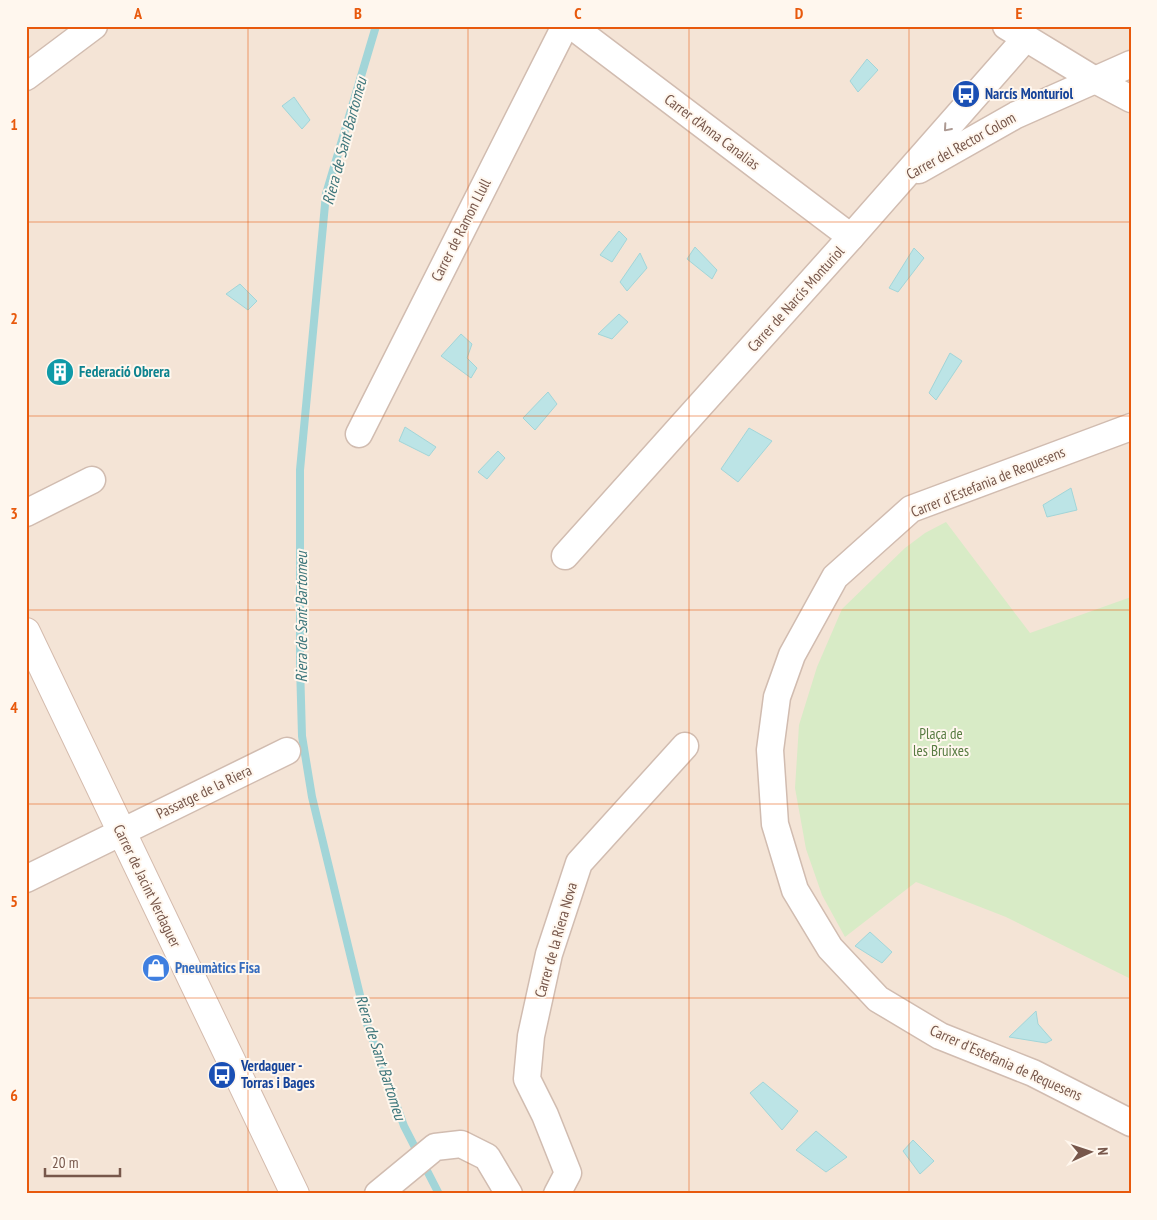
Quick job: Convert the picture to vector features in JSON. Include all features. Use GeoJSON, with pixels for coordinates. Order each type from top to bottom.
{"type":"FeatureCollection","features":[{"type":"Feature","properties":{"kind":"main road","name":"Carrer de Jacint Verdaguer"},"geometry":{"type":"LineString","coordinates":[[26,632],[295,1194]]}},
{"type":"Feature","properties":{"kind":"street"},"geometry":{"type":"LineString","coordinates":[[26,77],[94,26]]}},
{"type":"Feature","properties":{"kind":"street","name":"Carrer de Ramon Llull"},"geometry":{"type":"LineString","coordinates":[[359,434],[565,26]]}},
{"type":"Feature","properties":{"kind":"street","name":"Carrer d'Anna Canalias"},"geometry":{"type":"LineString","coordinates":[[572,26],[851,237]]}},
{"type":"Feature","properties":{"kind":"street"},"geometry":{"type":"LineString","coordinates":[[1015,32],[1095,80],[1131,99]]}},
{"type":"Feature","properties":{"kind":"street","name":"Carrer de Narcís Monturiol"},"geometry":{"type":"LineString","coordinates":[[566,556],[901,180],[1015,32]]}},
{"type":"Feature","properties":{"kind":"street","name":"Carrer del Rector Colom"},"geometry":{"type":"LineString","coordinates":[[901,180],[1016,115],[1131,64]]}},
{"type":"Feature","properties":{"kind":"street","name":"Carrer d'Estefania de Requesens"},"geometry":{"type":"LineString","coordinates":[[1131,427],[911,509],[904,515],[835,577],[792,655],[777,697],[770,750],[775,824],[796,890],[830,948],[878,999],[940,1036],[1034,1073],[1131,1123]]}},
{"type":"Feature","properties":{"kind":"street"},"geometry":{"type":"LineString","coordinates":[[26,513],[92,480]]}},
{"type":"Feature","properties":{"kind":"street","name":"Carrer de la Riera Nova"},"geometry":{"type":"LineString","coordinates":[[557,1194],[568,1173],[545,1115],[527,1079],[531,1036],[549,954],[579,863],[685,746]]}},
{"type":"Feature","properties":{"kind":"street","name":"Passatge de la Riera"},"geometry":{"type":"LineString","coordinates":[[26,879],[287,751]]}},
{"type":"Feature","properties":{"kind":"street"},"geometry":{"type":"LineString","coordinates":[[378,1194],[435,1146],[461,1144],[486,1157],[509,1194]]}},
{"type":"Feature","properties":{"kind":"shaded area"},"geometry":{"type":"Polygon","coordinates":[[[26,26],[1131,26],[1131,1194],[26,1194],[26,26]]]}},
{"type":"Feature","properties":{"kind":"green space","name":"Plaça de les Bruixes"},"geometry":{"type":"Polygon","coordinates":[[[946,522],[1030,633],[1131,597],[1131,979],[1006,917],[916,882],[845,937],[822,895],[806,849],[795,788],[799,725],[817,667],[842,609],[905,548],[925,533],[946,522]]]}},
{"type":"Feature","properties":{"kind":"water"},"geometry":{"type":"Polygon","coordinates":[[[867,59],[878,70],[858,92],[850,81],[867,59]]]}},
{"type":"Feature","properties":{"kind":"water"},"geometry":{"type":"Polygon","coordinates":[[[294,97],[310,120],[302,129],[282,106],[294,97]]]}},
{"type":"Feature","properties":{"kind":"water"},"geometry":{"type":"Polygon","coordinates":[[[619,231],[627,239],[612,262],[600,255],[619,231]]]}},
{"type":"Feature","properties":{"kind":"water"},"geometry":{"type":"Polygon","coordinates":[[[695,247],[717,270],[712,279],[687,259],[695,247]]]}},
{"type":"Feature","properties":{"kind":"water"},"geometry":{"type":"Polygon","coordinates":[[[914,248],[924,258],[898,292],[889,288],[914,248]]]}},
{"type":"Feature","properties":{"kind":"water"},"geometry":{"type":"Polygon","coordinates":[[[640,253],[647,268],[627,291],[620,282],[640,253]]]}},
{"type":"Feature","properties":{"kind":"water"},"geometry":{"type":"Polygon","coordinates":[[[240,284],[257,301],[248,310],[226,294],[240,284]]]}},
{"type":"Feature","properties":{"kind":"water"},"geometry":{"type":"Polygon","coordinates":[[[619,314],[628,322],[612,339],[598,334],[619,314]]]}},
{"type":"Feature","properties":{"kind":"water"},"geometry":{"type":"Polygon","coordinates":[[[461,334],[472,344],[467,358],[477,368],[471,378],[441,356],[461,334]]]}},
{"type":"Feature","properties":{"kind":"water"},"geometry":{"type":"Polygon","coordinates":[[[950,353],[962,361],[936,400],[929,393],[950,353]]]}},
{"type":"Feature","properties":{"kind":"water"},"geometry":{"type":"Polygon","coordinates":[[[548,392],[557,404],[535,430],[523,418],[548,392]]]}},
{"type":"Feature","properties":{"kind":"water"},"geometry":{"type":"Polygon","coordinates":[[[405,427],[436,447],[429,456],[399,441],[405,427]]]}},
{"type":"Feature","properties":{"kind":"water"},"geometry":{"type":"Polygon","coordinates":[[[749,428],[772,441],[738,482],[721,469],[749,428]]]}},
{"type":"Feature","properties":{"kind":"water"},"geometry":{"type":"Polygon","coordinates":[[[498,451],[505,458],[487,479],[478,472],[498,451]]]}},
{"type":"Feature","properties":{"kind":"water"},"geometry":{"type":"Polygon","coordinates":[[[1071,488],[1077,510],[1047,517],[1043,505],[1071,488]]]}},
{"type":"Feature","properties":{"kind":"water"},"geometry":{"type":"Polygon","coordinates":[[[870,932],[892,952],[882,963],[855,946],[870,932]]]}},
{"type":"Feature","properties":{"kind":"water"},"geometry":{"type":"Polygon","coordinates":[[[1036,1011],[1038,1024],[1052,1040],[1046,1043],[1009,1037],[1036,1011]]]}},
{"type":"Feature","properties":{"kind":"water"},"geometry":{"type":"Polygon","coordinates":[[[763,1082],[798,1111],[782,1130],[750,1093],[763,1082]]]}},
{"type":"Feature","properties":{"kind":"water"},"geometry":{"type":"Polygon","coordinates":[[[816,1131],[847,1157],[826,1172],[796,1150],[816,1131]]]}},
{"type":"Feature","properties":{"kind":"water"},"geometry":{"type":"Polygon","coordinates":[[[913,1140],[934,1161],[920,1174],[903,1151],[913,1140]]]}},
{"type":"Feature","properties":{"kind":"waterway","name":"Riera de Sant Bartomeu"},"geometry":{"type":"LineString","coordinates":[[376,26],[326,194],[300,470],[302,736],[312,797],[367,1024],[404,1126],[439,1194]]}},
{"type":"Feature","properties":{"kind":"place","name":"Narcís Monturiol"},"geometry":{"type":"Point","coordinates":[966,94]}},
{"type":"Feature","properties":{"kind":"place","name":"Federació Obrera"},"geometry":{"type":"Point","coordinates":[60,372]}},
{"type":"Feature","properties":{"kind":"place","name":"Pneumàtics Fisa"},"geometry":{"type":"Point","coordinates":[156,968]}},
{"type":"Feature","properties":{"kind":"place","name":"Verdaguer - Torras i Bages"},"geometry":{"type":"Point","coordinates":[222,1075]}}]}
